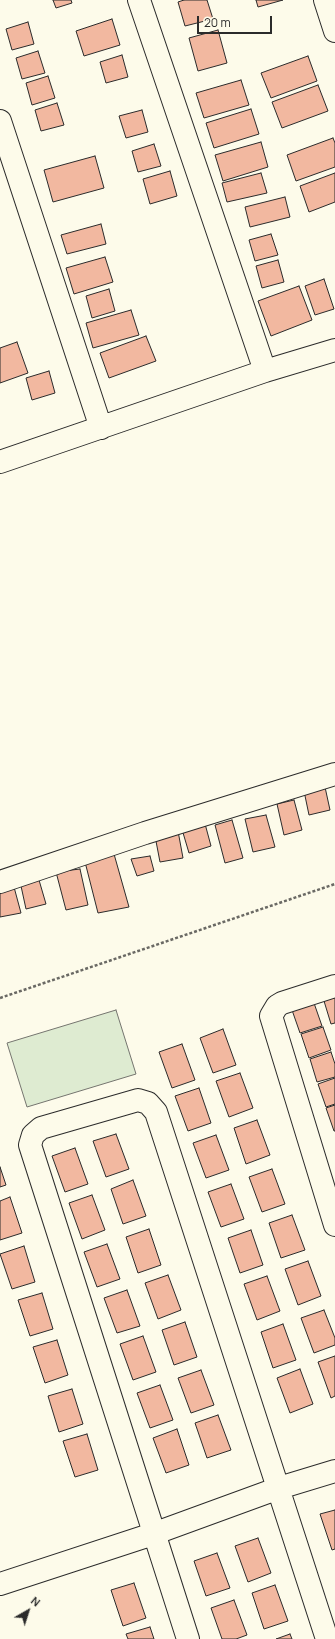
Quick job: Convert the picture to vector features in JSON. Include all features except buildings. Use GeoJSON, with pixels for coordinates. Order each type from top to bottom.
{"type":"FeatureCollection","features":[{"type":"Feature","properties":{"kind":"street"},"geometry":{"type":"LineString","coordinates":[[139,0],[265,371]]}},
{"type":"Feature","properties":{"kind":"street"},"geometry":{"type":"LineString","coordinates":[[325,0],[335,31]]}},
{"type":"Feature","properties":{"kind":"street"},"geometry":{"type":"LineString","coordinates":[[0,121],[101,428]]}},
{"type":"Feature","properties":{"kind":"street"},"geometry":{"type":"LineString","coordinates":[[0,462],[265,371],[335,350]]}},
{"type":"Feature","properties":{"kind":"street"},"geometry":{"type":"LineString","coordinates":[[0,882],[145,833],[335,774]]}},
{"type":"Feature","properties":{"kind":"street"},"geometry":{"type":"LineString","coordinates":[[335,986],[282,1003],[277,1006],[271,1016],[335,1225]]}},
{"type":"Feature","properties":{"kind":"street"},"geometry":{"type":"LineString","coordinates":[[188,1639],[153,1534],[30,1145],[33,1135],[41,1128],[138,1100],[143,1100],[153,1107],[279,1488],[327,1639]]}},
{"type":"Feature","properties":{"kind":"street"},"geometry":{"type":"LineString","coordinates":[[0,1584],[153,1534],[279,1488],[335,1471]]}},
{"type":"Feature","properties":{"kind":"path"},"geometry":{"type":"LineString","coordinates":[[0,998],[335,884]]}},
{"type":"Feature","properties":{"kind":"green space"},"geometry":{"type":"Polygon","coordinates":[[[116,1010],[136,1074],[27,1107],[7,1043],[116,1010]]]}}]}
